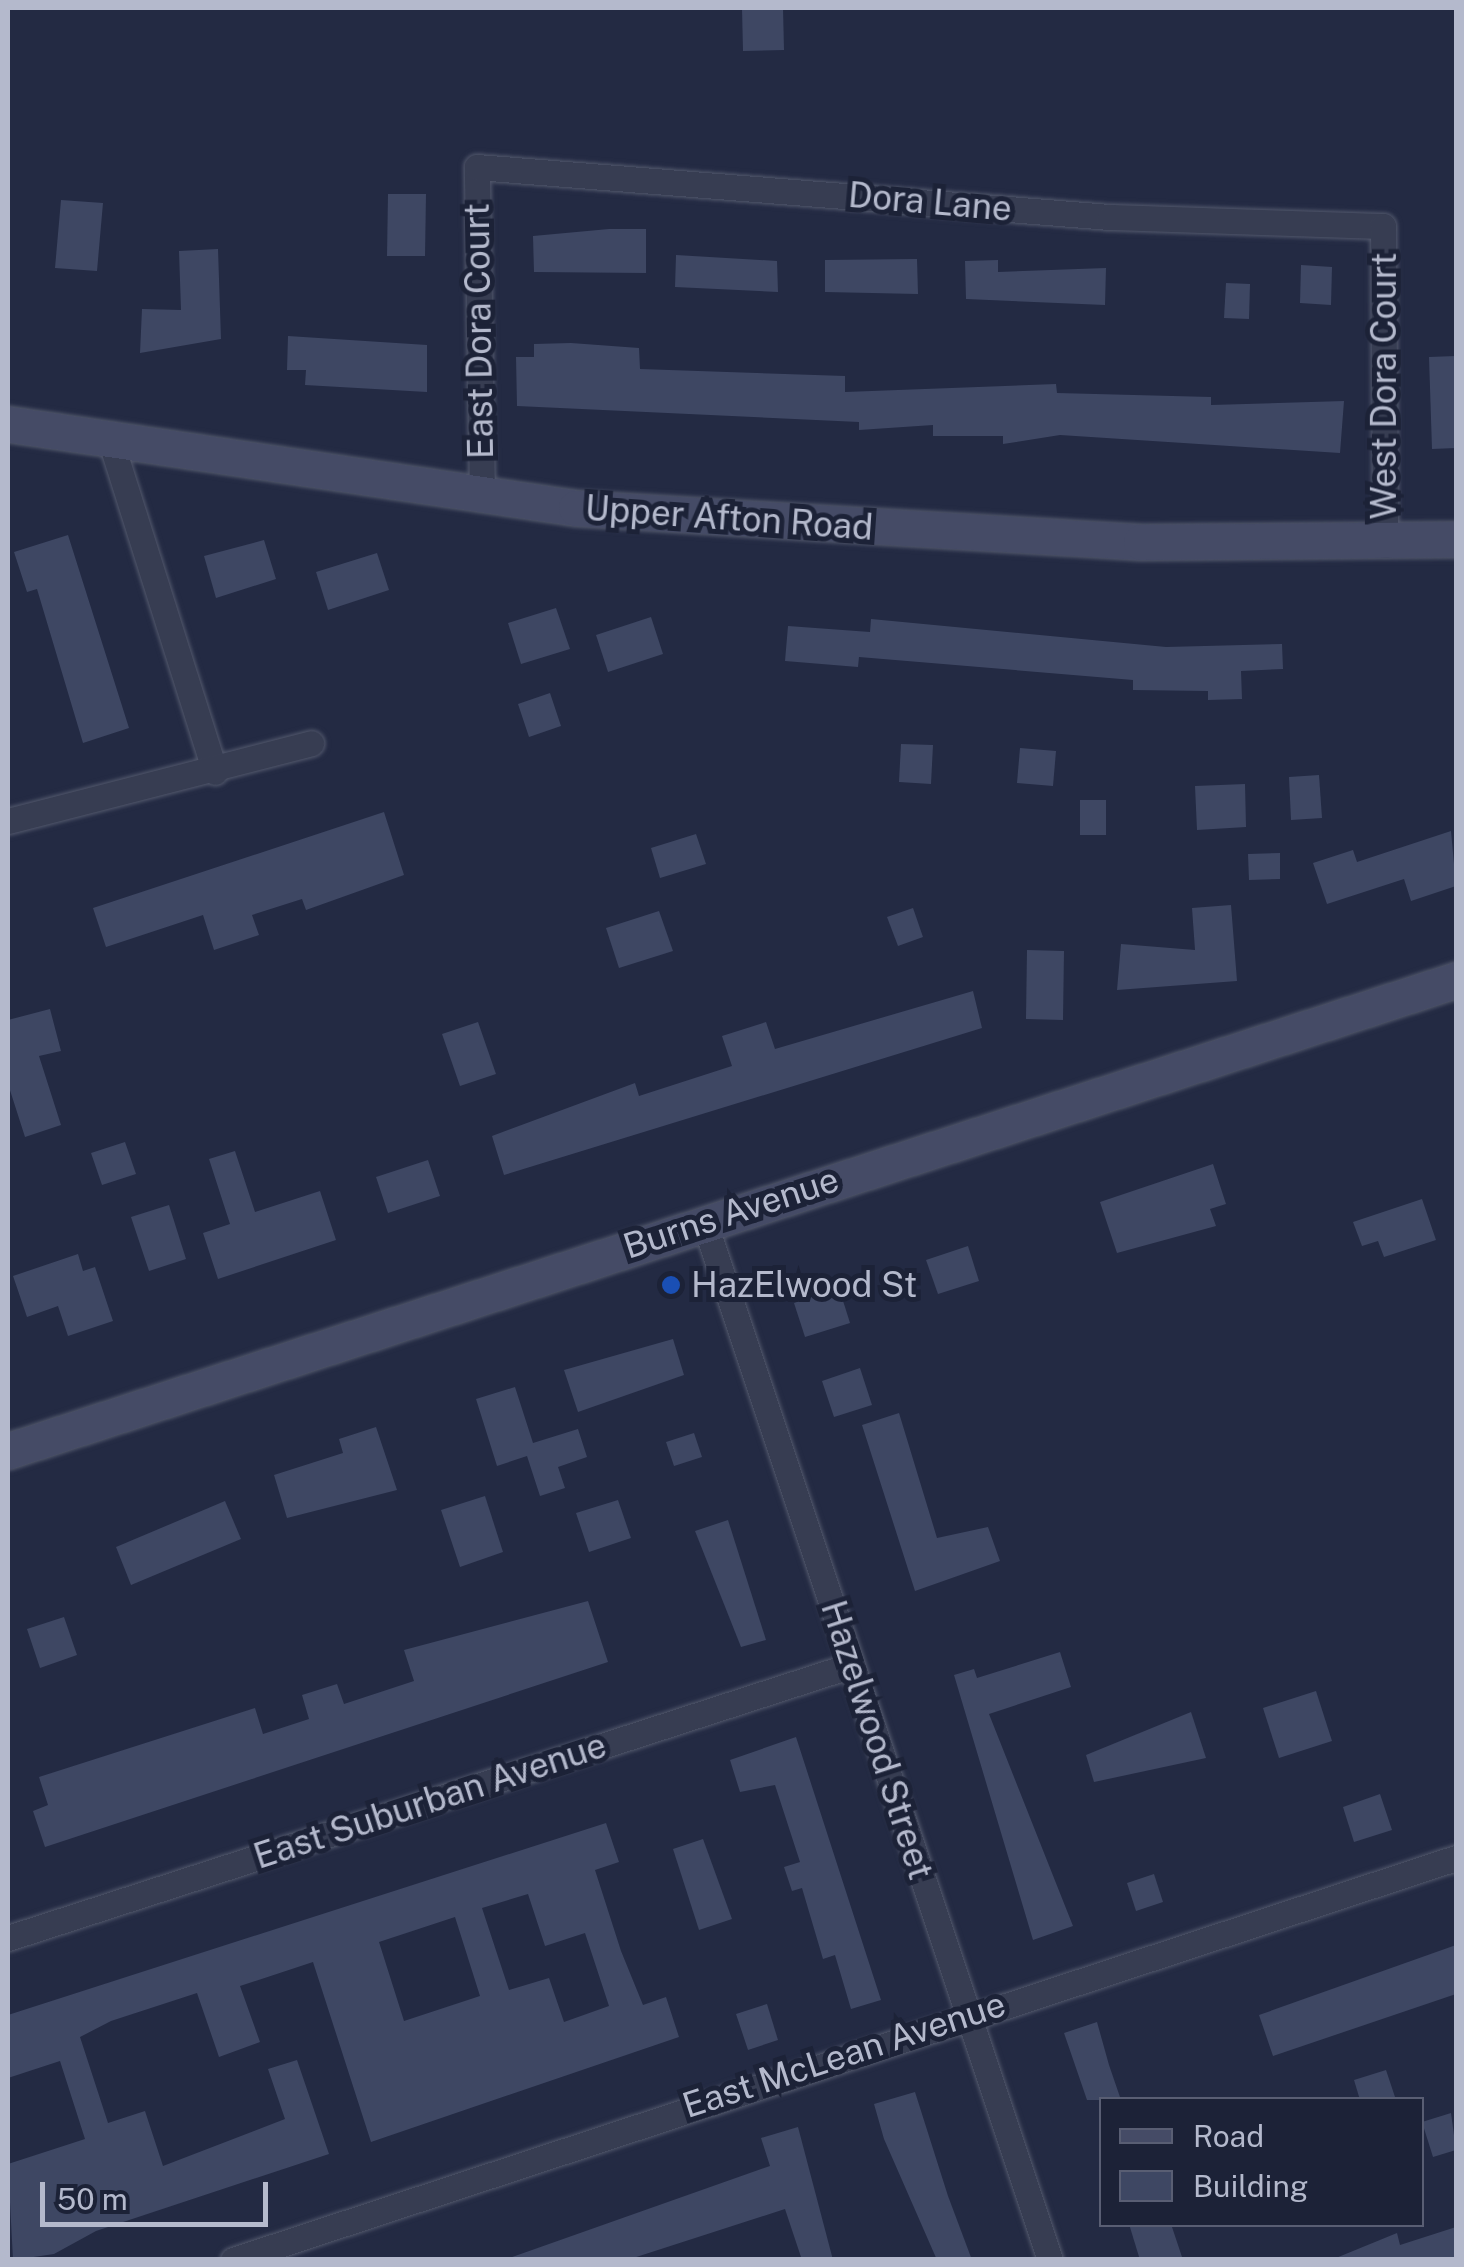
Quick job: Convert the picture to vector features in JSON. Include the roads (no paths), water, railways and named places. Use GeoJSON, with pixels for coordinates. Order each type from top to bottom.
{"type":"FeatureCollection","features":[{"type":"Feature","properties":{"kind":"street","name":"Dora Lane"},"geometry":{"type":"LineString","coordinates":[[477,166],[1110,217],[1383,226]]}},
{"type":"Feature","properties":{"kind":"street","name":"East Dora Court"},"geometry":{"type":"LineString","coordinates":[[477,166],[482,496]]}},
{"type":"Feature","properties":{"kind":"street","name":"West Dora Court"},"geometry":{"type":"LineString","coordinates":[[1383,226],[1385,545]]}},
{"type":"Feature","properties":{"kind":"street","name":"Upper Afton Road"},"geometry":{"type":"LineString","coordinates":[[8,424],[482,496],[980,534],[1385,545],[1456,540]]}},
{"type":"Feature","properties":{"kind":"street"},"geometry":{"type":"LineString","coordinates":[[110,439],[215,772]]}},
{"type":"Feature","properties":{"kind":"street"},"geometry":{"type":"LineString","coordinates":[[8,822],[215,772],[312,742]]}},
{"type":"Feature","properties":{"kind":"street","name":"Burns Avenue"},"geometry":{"type":"LineString","coordinates":[[8,1451],[704,1221],[1456,980]]}},
{"type":"Feature","properties":{"kind":"street","name":"Hazelwood Street"},"geometry":{"type":"LineString","coordinates":[[704,1221],[1050,2260]]}},
{"type":"Feature","properties":{"kind":"street","name":"East Suburban Avenue"},"geometry":{"type":"LineString","coordinates":[[8,1938],[852,1664]]}},
{"type":"Feature","properties":{"kind":"street","name":"East McLean Avenue"},"geometry":{"type":"LineString","coordinates":[[234,2260],[968,2013],[1456,1858]]}},
{"type":"Feature","properties":{"kind":"place","name":"HazElwood St"},"geometry":{"type":"Point","coordinates":[671,1285]}}]}
